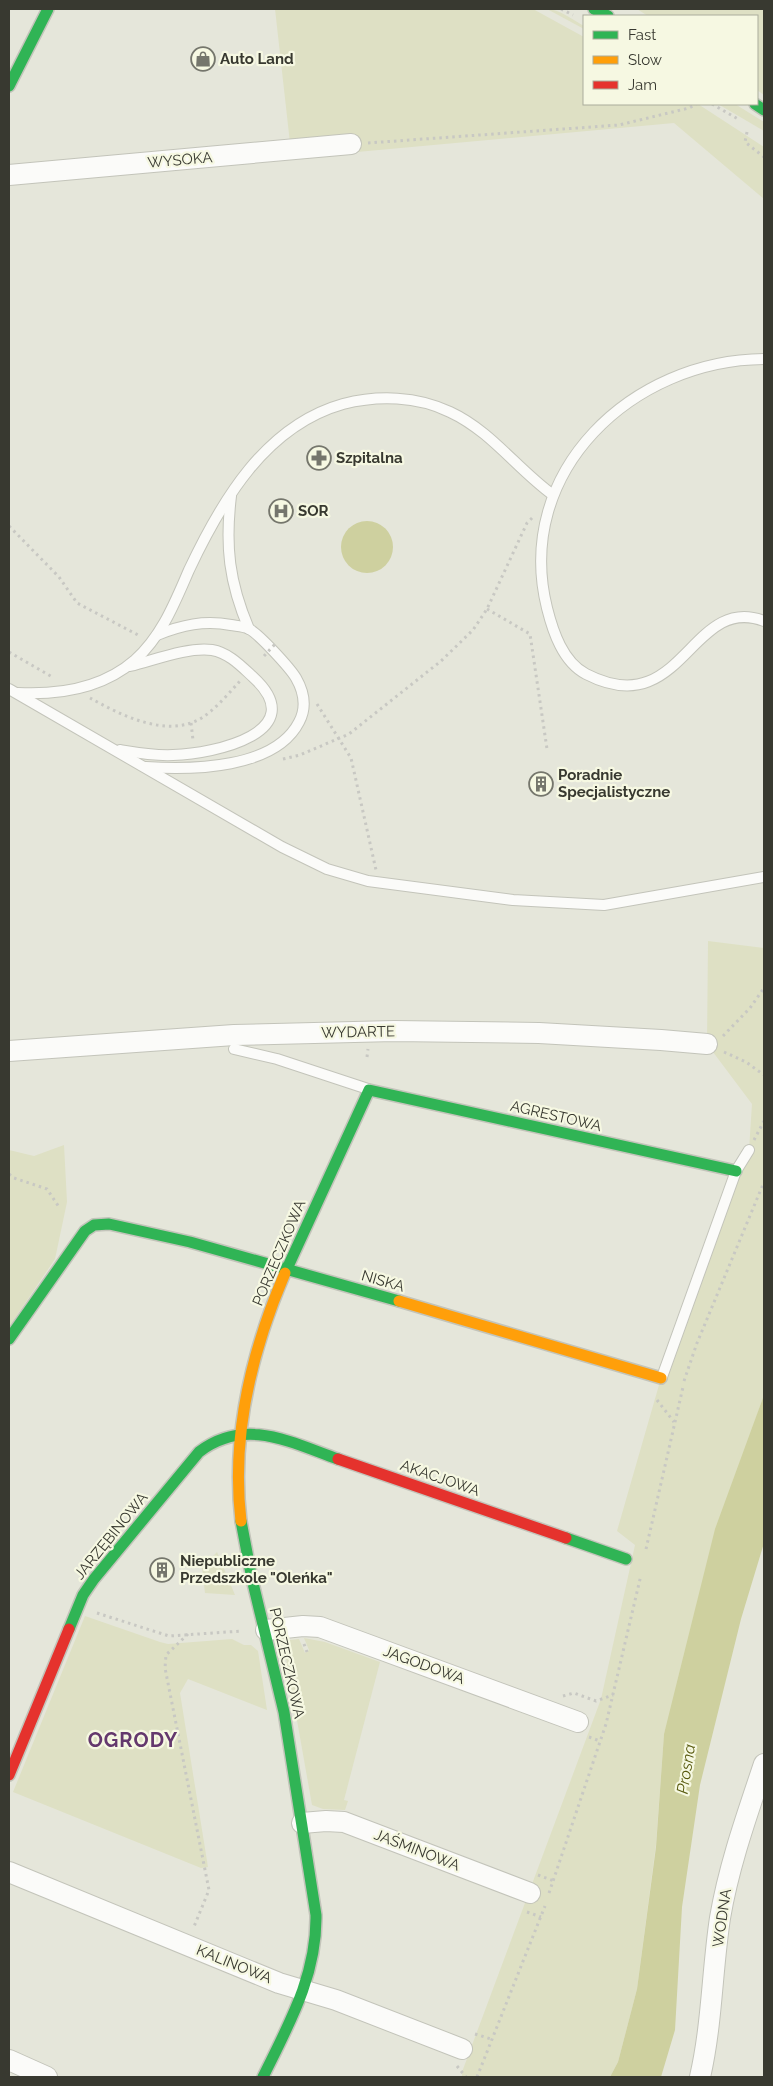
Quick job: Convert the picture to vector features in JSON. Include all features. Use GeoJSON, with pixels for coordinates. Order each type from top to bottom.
{"type":"FeatureCollection","features":[{"type":"Feature","properties":{"kind":"street"},"geometry":{"type":"LineString","coordinates":[[9,86],[48,9]]}},
{"type":"Feature","properties":{"kind":"street"},"geometry":{"type":"LineString","coordinates":[[594,9],[606,15]]}},
{"type":"Feature","properties":{"kind":"street","name":"WYSOKA"},"geometry":{"type":"LineString","coordinates":[[9,175],[351,144]]}},
{"type":"Feature","properties":{"kind":"street","name":"WYDARTE"},"geometry":{"type":"LineString","coordinates":[[9,1051],[234,1036],[394,1031],[539,1033],[707,1044]]}},
{"type":"Feature","properties":{"kind":"street","name":"AGRESTOWA"},"geometry":{"type":"LineString","coordinates":[[369,1090],[736,1171]]}},
{"type":"Feature","properties":{"kind":"street","name":"PORZECZKOWA"},"geometry":{"type":"LineString","coordinates":[[263,2077],[303,1991],[312,1962],[316,1928],[313,1892],[284,1713],[266,1630],[247,1558],[240,1517],[238,1484],[242,1433],[259,1351],[286,1270],[369,1090]]}},
{"type":"Feature","properties":{"kind":"street","name":"NISKA"},"geometry":{"type":"LineString","coordinates":[[9,1339],[85,1231],[94,1225],[109,1224],[190,1242],[286,1270],[314,1276],[662,1378]]}},
{"type":"Feature","properties":{"kind":"street","name":"AKACJOWA"},"geometry":{"type":"LineString","coordinates":[[242,1433],[278,1438],[626,1560]]}},
{"type":"Feature","properties":{"kind":"street","name":"JARZĘBINOWA"},"geometry":{"type":"LineString","coordinates":[[9,1776],[78,1605],[94,1579],[199,1452],[214,1440],[242,1433]]}},
{"type":"Feature","properties":{"kind":"street","name":"JAGODOWA"},"geometry":{"type":"LineString","coordinates":[[266,1630],[320,1626],[581,1729]]}},
{"type":"Feature","properties":{"kind":"street","name":"WODNA"},"geometry":{"type":"LineString","coordinates":[[700,2077],[709,2040],[720,1920],[730,1865],[764,1764]]}},
{"type":"Feature","properties":{"kind":"street","name":"JAŚMINOWA"},"geometry":{"type":"LineString","coordinates":[[302,1823],[344,1822],[528,1903]]}},
{"type":"Feature","properties":{"kind":"street","name":"KALINOWA"},"geometry":{"type":"LineString","coordinates":[[9,1872],[303,1991],[336,2000],[464,2049]]}},
{"type":"Feature","properties":{"kind":"street"},"geometry":{"type":"LineString","coordinates":[[9,2060],[47,2077]]}},
{"type":"Feature","properties":{"kind":"lane"},"geometry":{"type":"LineString","coordinates":[[764,359],[735,361],[699,368],[646,390],[629,401],[600,426],[575,456],[553,495],[544,522],[541,546],[546,603],[562,648],[574,664],[586,674],[620,685],[642,683],[657,677],[675,666],[719,622],[743,616],[764,621]]}},
{"type":"Feature","properties":{"kind":"lane"},"geometry":{"type":"LineString","coordinates":[[126,667],[154,639],[210,527],[231,494],[261,456],[296,426],[339,406],[380,398],[422,403],[450,412],[487,436],[553,495]]}},
{"type":"Feature","properties":{"kind":"lane"},"geometry":{"type":"LineString","coordinates":[[144,767],[207,766],[249,758],[271,750],[289,735],[301,718],[303,696],[300,685],[287,665],[249,629],[239,604],[230,571],[227,538],[231,494]]}},
{"type":"Feature","properties":{"kind":"lane"},"geometry":{"type":"LineString","coordinates":[[154,639],[180,626],[200,622],[222,623],[249,629]]}},
{"type":"Feature","properties":{"kind":"lane"},"geometry":{"type":"LineString","coordinates":[[12,691],[45,693],[74,690],[102,680],[126,667],[194,651],[212,650],[233,659],[268,693],[272,707],[269,721],[249,737],[222,748],[188,754],[156,755],[112,748]]}},
{"type":"Feature","properties":{"kind":"lane"},"geometry":{"type":"LineString","coordinates":[[12,691],[308,860],[346,876],[379,883],[513,900],[604,905],[764,877]]}},
{"type":"Feature","properties":{"kind":"lane"},"geometry":{"type":"LineString","coordinates":[[234,1048],[277,1059],[369,1090]]}},
{"type":"Feature","properties":{"kind":"lane"},"geometry":{"type":"LineString","coordinates":[[662,1378],[736,1171],[749,1150]]}},
{"type":"Feature","properties":{"kind":"path"},"geometry":{"type":"LineString","coordinates":[[351,144],[619,125],[692,105]]}},
{"type":"Feature","properties":{"kind":"path"},"geometry":{"type":"LineString","coordinates":[[747,132],[745,142],[764,157]]}},
{"type":"Feature","properties":{"kind":"path"},"geometry":{"type":"LineString","coordinates":[[273,761],[300,755],[349,734],[441,661],[473,630],[486,608],[527,523],[534,516]]}},
{"type":"Feature","properties":{"kind":"path"},"geometry":{"type":"LineString","coordinates":[[9,526],[59,577],[77,603],[154,639]]}},
{"type":"Feature","properties":{"kind":"path"},"geometry":{"type":"LineString","coordinates":[[486,608],[530,634],[547,749]]}},
{"type":"Feature","properties":{"kind":"path"},"geometry":{"type":"LineString","coordinates":[[9,652],[74,690],[134,719],[160,725],[181,725],[201,718],[209,712],[276,643]]}},
{"type":"Feature","properties":{"kind":"path"},"geometry":{"type":"LineString","coordinates":[[300,685],[314,698],[351,758],[379,883]]}},
{"type":"Feature","properties":{"kind":"path"},"geometry":{"type":"LineString","coordinates":[[707,1044],[723,1035],[750,1008],[764,988]]}},
{"type":"Feature","properties":{"kind":"path"},"geometry":{"type":"LineString","coordinates":[[707,1044],[746,1062],[764,1075]]}},
{"type":"Feature","properties":{"kind":"path"},"geometry":{"type":"LineString","coordinates":[[749,1150],[764,1121]]}},
{"type":"Feature","properties":{"kind":"path"},"geometry":{"type":"LineString","coordinates":[[9,1174],[14,1178],[47,1189],[59,1207]]}},
{"type":"Feature","properties":{"kind":"path"},"geometry":{"type":"LineString","coordinates":[[644,1558],[686,1376],[697,1343],[764,1182]]}},
{"type":"Feature","properties":{"kind":"path"},"geometry":{"type":"LineString","coordinates":[[477,2077],[490,2039],[541,1917],[600,1741],[614,1694],[642,1568]]}},
{"type":"Feature","properties":{"kind":"path"},"geometry":{"type":"LineString","coordinates":[[78,1605],[160,1634],[266,1630]]}},
{"type":"Feature","properties":{"kind":"path"},"geometry":{"type":"LineString","coordinates":[[186,1944],[209,1890],[165,1668],[166,1655],[188,1634]]}},
{"type":"Feature","properties":{"kind":"path"},"geometry":{"type":"LineString","coordinates":[[562,1696],[574,1693],[596,1701],[614,1694]]}},
{"type":"Feature","properties":{"kind":"path"},"geometry":{"type":"LineString","coordinates":[[581,1729],[600,1741]]}},
{"type":"Feature","properties":{"kind":"path"},"geometry":{"type":"LineString","coordinates":[[528,1903],[541,1917]]}},
{"type":"Feature","properties":{"kind":"path"},"geometry":{"type":"LineString","coordinates":[[466,2077],[464,2049],[490,2039]]}},
{"type":"Feature","properties":{"kind":"shaded area"},"geometry":{"type":"Polygon","coordinates":[[[275,9],[533,9],[583,36],[583,105],[700,105],[764,147],[764,199],[674,123],[357,152],[290,143],[275,9]]]}},
{"type":"Feature","properties":{"kind":"shaded area"},"geometry":{"type":"Polygon","coordinates":[[[547,9],[552,9],[566,15],[583,25],[583,28],[547,9]]]}},
{"type":"Feature","properties":{"kind":"shaded area"},"geometry":{"type":"Polygon","coordinates":[[[637,9],[764,9],[764,95],[758,91],[758,15],[646,15],[637,9]]]}},
{"type":"Feature","properties":{"kind":"shaded area"},"geometry":{"type":"Polygon","coordinates":[[[720,105],[737,105],[764,122],[764,131],[720,105]]]}},
{"type":"Feature","properties":{"kind":"shaded area"},"geometry":{"type":"Polygon","coordinates":[[[708,941],[764,948],[764,1395],[664,1734],[656,1844],[637,1989],[618,2062],[610,2077],[462,2077],[462,2072],[601,1699],[635,1545],[617,1531],[661,1378],[749,1150],[752,1104],[707,1044],[708,941]]]}},
{"type":"Feature","properties":{"kind":"shaded area"},"geometry":{"type":"Polygon","coordinates":[[[64,1145],[67,1202],[55,1259],[9,1327],[9,1150],[34,1156],[64,1145]]]}},
{"type":"Feature","properties":{"kind":"shaded area"},"geometry":{"type":"Polygon","coordinates":[[[217,1552],[235,1595],[205,1593],[202,1568],[217,1552]]]}},
{"type":"Feature","properties":{"kind":"shaded area"},"geometry":{"type":"Polygon","coordinates":[[[85,1616],[168,1644],[232,1639],[244,1645],[251,1645],[258,1651],[267,1710],[188,1679],[180,1693],[208,1867],[201,1868],[13,1792],[85,1616]]]}},
{"type":"Feature","properties":{"kind":"shaded area"},"geometry":{"type":"Polygon","coordinates":[[[304,1638],[325,1642],[380,1662],[344,1800],[348,1801],[345,1810],[323,1809],[312,1805],[284,1647],[290,1640],[299,1639],[305,1653],[309,1650],[304,1638]]]}},
{"type":"Feature","properties":{"kind":"water"},"geometry":{"type":"Polygon","coordinates":[[[367,521],[377,523],[385,529],[391,537],[393,547],[391,557],[385,565],[377,571],[367,573],[357,571],[349,565],[343,557],[341,547],[343,537],[349,529],[357,523],[367,521]]]}},
{"type":"Feature","properties":{"kind":"water","name":"Prosna"},"geometry":{"type":"Polygon","coordinates":[[[764,1395],[764,1543],[741,1619],[700,1785],[682,1907],[675,2030],[661,2077],[610,2077],[618,2062],[637,1989],[656,1847],[664,1734],[715,1529],[764,1395]]]}},
{"type":"Feature","properties":{"kind":"traffic: fast"},"geometry":{"type":"LineString","coordinates":[[9,86],[48,9]]}},
{"type":"Feature","properties":{"kind":"traffic: fast"},"geometry":{"type":"LineString","coordinates":[[594,9],[606,15]]}},
{"type":"Feature","properties":{"kind":"traffic: fast"},"geometry":{"type":"LineString","coordinates":[[756,105],[764,110]]}},
{"type":"Feature","properties":{"kind":"traffic: fast"},"geometry":{"type":"LineString","coordinates":[[285,1273],[369,1090],[736,1171]]}},
{"type":"Feature","properties":{"kind":"traffic: fast"},"geometry":{"type":"LineString","coordinates":[[9,1339],[85,1231],[94,1225],[109,1224],[190,1242],[399,1301]]}},
{"type":"Feature","properties":{"kind":"traffic: fast"},"geometry":{"type":"LineString","coordinates":[[69,1629],[83,1595],[94,1579],[199,1452],[216,1442],[233,1436],[251,1434],[285,1440],[338,1459]]}},
{"type":"Feature","properties":{"kind":"traffic: fast"},"geometry":{"type":"LineString","coordinates":[[241,1521],[252,1579],[284,1712],[316,1915],[315,1937],[307,1979],[300,1999],[263,2077]]}},
{"type":"Feature","properties":{"kind":"traffic: fast"},"geometry":{"type":"LineString","coordinates":[[566,1538],[626,1559]]}},
{"type":"Feature","properties":{"kind":"traffic: slow"},"geometry":{"type":"LineString","coordinates":[[241,1521],[239,1458],[247,1394],[263,1332],[285,1273]]}},
{"type":"Feature","properties":{"kind":"traffic: slow"},"geometry":{"type":"LineString","coordinates":[[399,1301],[661,1378]]}},
{"type":"Feature","properties":{"kind":"traffic: jam"},"geometry":{"type":"LineString","coordinates":[[338,1459],[566,1538]]}},
{"type":"Feature","properties":{"kind":"traffic: jam"},"geometry":{"type":"LineString","coordinates":[[9,1775],[69,1629]]}},
{"type":"Feature","properties":{"kind":"place","name":"Auto Land"},"geometry":{"type":"Point","coordinates":[203,59]}},
{"type":"Feature","properties":{"kind":"place","name":"Szpitalna"},"geometry":{"type":"Point","coordinates":[319,458]}},
{"type":"Feature","properties":{"kind":"place","name":"SOR"},"geometry":{"type":"Point","coordinates":[281,511]}},
{"type":"Feature","properties":{"kind":"place","name":"Poradnie Specjalistyczne"},"geometry":{"type":"Point","coordinates":[541,784]}},
{"type":"Feature","properties":{"kind":"place","name":"Niepubliczne Przedszkole \"Oleńka\""},"geometry":{"type":"Point","coordinates":[162,1570]}},
{"type":"Feature","properties":{"kind":"district","name":"OGRODY"},"geometry":{"type":"Point","coordinates":[133,1740]}}]}
